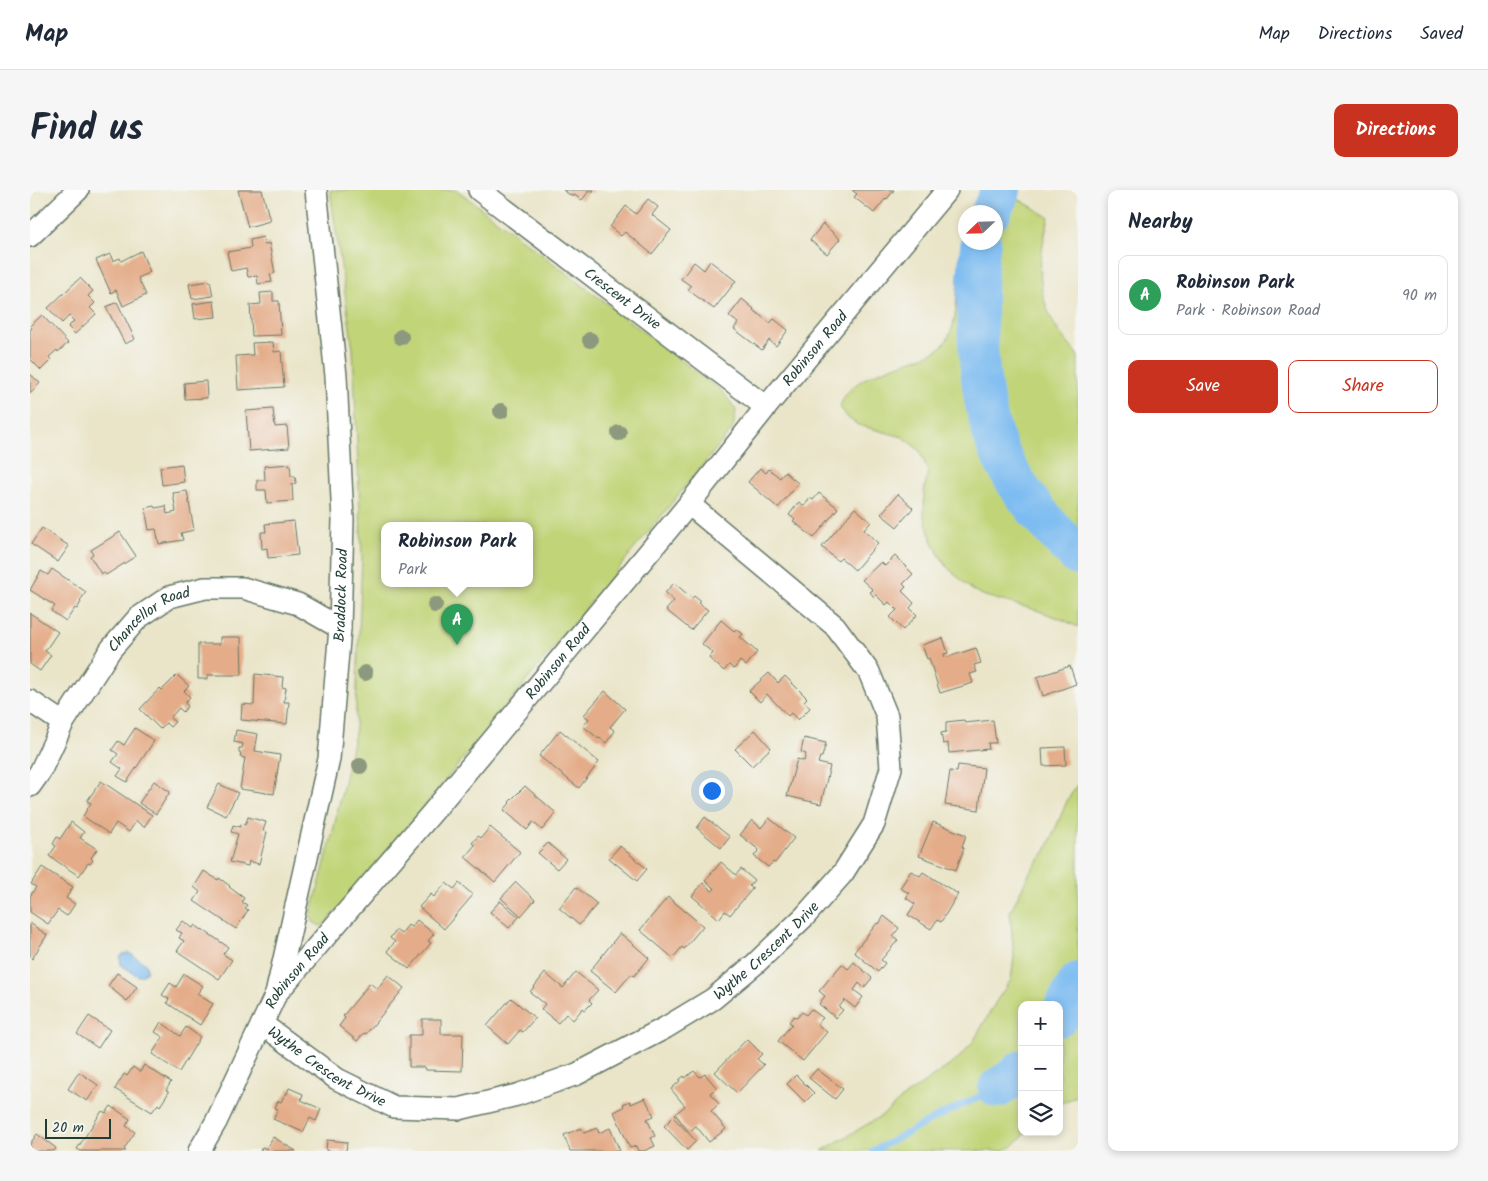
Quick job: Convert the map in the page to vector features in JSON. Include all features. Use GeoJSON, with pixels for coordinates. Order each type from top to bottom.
{"type":"FeatureCollection","features":[{"type":"Feature","properties":{"kind":"street"},"geometry":{"type":"LineString","coordinates":[[30,236],[78,190]]}},
{"type":"Feature","properties":{"kind":"street","name":"Braddock Road"},"geometry":{"type":"LineString","coordinates":[[276,994],[329,759],[340,628],[343,520],[336,376],[316,190]]}},
{"type":"Feature","properties":{"kind":"street","name":"Crescent Drive"},"geometry":{"type":"LineString","coordinates":[[480,190],[766,406]]}},
{"type":"Feature","properties":{"kind":"street","name":"Robinson Road"},"geometry":{"type":"LineString","coordinates":[[198,1151],[216,1122],[276,994],[432,813],[689,504],[766,406],[947,190]]}},
{"type":"Feature","properties":{"kind":"street","name":"Wythe Crescent Drive"},"geometry":{"type":"LineString","coordinates":[[262,1024],[337,1079],[394,1107],[459,1109],[517,1095],[577,1074],[665,1028],[713,999],[755,964],[805,916],[843,873],[874,824],[891,768],[887,716],[884,707],[869,672],[835,626],[689,504]]}},
{"type":"Feature","properties":{"kind":"street","name":"Chancellor Road"},"geometry":{"type":"LineString","coordinates":[[30,786],[40,772],[63,723],[111,648],[138,618],[169,597],[204,588],[243,588],[298,604],[340,628]]}},
{"type":"Feature","properties":{"kind":"street"},"geometry":{"type":"LineString","coordinates":[[30,701],[63,723]]}},
{"type":"Feature","properties":{"kind":"green space"},"geometry":{"type":"Polygon","coordinates":[[[330,190],[457,190],[724,393],[736,410],[733,428],[418,814],[325,924],[320,926],[313,922],[311,915],[331,840],[355,733],[362,557],[353,349],[330,190]]]}},
{"type":"Feature","properties":{"kind":"green space"},"geometry":{"type":"Polygon","coordinates":[[[982,190],[1003,190],[1049,217],[1040,270],[1043,295],[1055,326],[1078,356],[1078,627],[1036,610],[985,596],[972,590],[948,568],[938,553],[929,533],[924,514],[924,492],[928,470],[919,450],[903,437],[858,425],[848,418],[840,407],[845,396],[862,380],[930,353],[940,348],[949,337],[954,321],[961,250],[1003,250],[1003,205],[974,205],[982,190]]]}},
{"type":"Feature","properties":{"kind":"green space"},"geometry":{"type":"Polygon","coordinates":[[[1078,783],[1078,1092],[1075,1097],[1063,1102],[1063,1001],[1018,1001],[1018,1136],[1023,1136],[1012,1147],[1002,1151],[822,1151],[883,1115],[905,1096],[956,1061],[973,1042],[1011,980],[1014,957],[1010,912],[1031,870],[1046,851],[1067,801],[1078,783]]]}},
{"type":"Feature","properties":{"kind":"water"},"geometry":{"type":"Polygon","coordinates":[[[129,953],[146,964],[147,970],[143,975],[138,976],[121,965],[120,958],[123,954],[129,953]]]}},
{"type":"Feature","properties":{"kind":"building"},"geometry":{"type":"Polygon","coordinates":[[[238,190],[262,190],[270,221],[248,227],[238,190]]]}},
{"type":"Feature","properties":{"kind":"building"},"geometry":{"type":"Polygon","coordinates":[[[563,190],[594,190],[592,193],[589,191],[582,200],[574,195],[573,197],[563,190]]]}},
{"type":"Feature","properties":{"kind":"building"},"geometry":{"type":"Polygon","coordinates":[[[852,190],[894,190],[874,213],[854,197],[857,194],[852,190]]]}},
{"type":"Feature","properties":{"kind":"building"},"geometry":{"type":"Polygon","coordinates":[[[648,199],[658,207],[652,215],[671,230],[652,254],[625,232],[621,236],[610,227],[626,206],[636,214],[648,199]]]}},
{"type":"Feature","properties":{"kind":"building"},"geometry":{"type":"Polygon","coordinates":[[[823,224],[840,239],[827,254],[810,240],[823,224]]]}},
{"type":"Feature","properties":{"kind":"building"},"geometry":{"type":"Polygon","coordinates":[[[263,237],[264,245],[269,243],[275,273],[270,274],[272,282],[258,284],[257,276],[248,277],[246,268],[231,271],[227,252],[251,248],[250,240],[263,237]]]}},
{"type":"Feature","properties":{"kind":"building"},"geometry":{"type":"Polygon","coordinates":[[[141,251],[150,272],[138,278],[146,295],[123,306],[116,290],[111,293],[96,260],[110,254],[113,261],[120,258],[121,261],[141,251]]]}},
{"type":"Feature","properties":{"kind":"building"},"geometry":{"type":"Polygon","coordinates":[[[710,261],[736,281],[714,309],[688,290],[691,286],[681,279],[694,262],[704,270],[710,261]]]}},
{"type":"Feature","properties":{"kind":"building"},"geometry":{"type":"Polygon","coordinates":[[[80,278],[93,291],[88,296],[95,303],[90,308],[96,314],[75,334],[68,327],[74,321],[69,316],[62,323],[48,308],[80,278]]]}},
{"type":"Feature","properties":{"kind":"building"},"geometry":{"type":"Polygon","coordinates":[[[210,281],[213,296],[192,299],[189,284],[210,281]]]}},
{"type":"Feature","properties":{"kind":"building"},"geometry":{"type":"Polygon","coordinates":[[[273,292],[273,301],[279,301],[281,335],[252,336],[250,305],[261,304],[260,293],[273,292]]]}},
{"type":"Feature","properties":{"kind":"building"},"geometry":{"type":"Polygon","coordinates":[[[742,299],[770,323],[774,319],[788,330],[776,346],[769,340],[762,350],[734,329],[738,323],[729,316],[742,299]]]}},
{"type":"Feature","properties":{"kind":"building"},"geometry":{"type":"Polygon","coordinates":[[[214,301],[216,317],[195,319],[193,304],[214,301]]]}},
{"type":"Feature","properties":{"kind":"building"},"geometry":{"type":"Polygon","coordinates":[[[117,302],[135,339],[125,344],[106,307],[117,302]]]}},
{"type":"Feature","properties":{"kind":"building"},"geometry":{"type":"Polygon","coordinates":[[[42,315],[68,343],[49,357],[51,360],[41,370],[30,359],[30,330],[32,328],[30,326],[42,315]]]}},
{"type":"Feature","properties":{"kind":"building"},"geometry":{"type":"Polygon","coordinates":[[[273,342],[274,352],[281,351],[284,387],[238,390],[236,356],[253,355],[252,343],[273,342]]]}},
{"type":"Feature","properties":{"kind":"building"},"geometry":{"type":"Polygon","coordinates":[[[30,374],[40,383],[30,394],[30,374]]]}},
{"type":"Feature","properties":{"kind":"building"},"geometry":{"type":"Polygon","coordinates":[[[206,381],[207,398],[185,399],[184,383],[206,381]]]}},
{"type":"Feature","properties":{"kind":"building"},"geometry":{"type":"Polygon","coordinates":[[[273,409],[275,427],[287,426],[289,448],[249,451],[246,411],[273,409]]]}},
{"type":"Feature","properties":{"kind":"building"},"geometry":{"type":"Polygon","coordinates":[[[182,464],[184,482],[162,485],[160,467],[182,464]]]}},
{"type":"Feature","properties":{"kind":"building"},"geometry":{"type":"Polygon","coordinates":[[[290,464],[291,476],[295,476],[296,483],[292,484],[293,501],[267,503],[266,490],[257,490],[257,480],[265,480],[264,466],[290,464]]]}},
{"type":"Feature","properties":{"kind":"building"},"geometry":{"type":"Polygon","coordinates":[[[760,468],[766,473],[769,469],[780,478],[785,472],[798,483],[778,508],[748,482],[760,468]]]}},
{"type":"Feature","properties":{"kind":"building"},"geometry":{"type":"Polygon","coordinates":[[[187,491],[194,530],[181,533],[183,540],[159,544],[156,529],[149,530],[145,508],[166,506],[167,514],[176,512],[173,493],[187,491]]]}},
{"type":"Feature","properties":{"kind":"building"},"geometry":{"type":"Polygon","coordinates":[[[819,493],[838,508],[814,538],[793,521],[795,519],[789,515],[799,502],[804,506],[810,498],[813,500],[819,493]]]}},
{"type":"Feature","properties":{"kind":"building"},"geometry":{"type":"Polygon","coordinates":[[[898,494],[913,508],[897,527],[881,514],[898,494]]]}},
{"type":"Feature","properties":{"kind":"building"},"geometry":{"type":"Polygon","coordinates":[[[855,508],[871,522],[864,530],[878,543],[855,570],[841,558],[838,561],[822,547],[855,508]]]}},
{"type":"Feature","properties":{"kind":"building"},"geometry":{"type":"Polygon","coordinates":[[[294,521],[298,555],[268,558],[267,548],[262,549],[261,532],[266,532],[265,524],[294,521]]]}},
{"type":"Feature","properties":{"kind":"building"},"geometry":{"type":"Polygon","coordinates":[[[42,528],[69,546],[58,562],[31,544],[42,528]]]}},
{"type":"Feature","properties":{"kind":"building"},"geometry":{"type":"Polygon","coordinates":[[[120,532],[136,556],[106,575],[104,572],[101,574],[90,556],[93,554],[91,550],[120,532]]]}},
{"type":"Feature","properties":{"kind":"building"},"geometry":{"type":"Polygon","coordinates":[[[895,556],[913,574],[903,584],[906,587],[902,591],[914,603],[910,608],[917,615],[903,630],[890,617],[897,610],[889,602],[886,605],[876,595],[874,597],[870,592],[873,590],[862,580],[881,562],[885,566],[895,556]]]}},
{"type":"Feature","properties":{"kind":"building"},"geometry":{"type":"Polygon","coordinates":[[[52,569],[86,592],[77,609],[75,608],[66,621],[51,611],[55,606],[30,590],[41,571],[48,575],[52,569]]]}},
{"type":"Feature","properties":{"kind":"building"},"geometry":{"type":"Polygon","coordinates":[[[674,583],[692,598],[694,596],[700,601],[698,603],[708,610],[691,630],[666,610],[674,601],[665,593],[674,583]]]}},
{"type":"Feature","properties":{"kind":"building"},"geometry":{"type":"Polygon","coordinates":[[[30,613],[58,632],[45,651],[51,655],[40,671],[30,664],[30,613]]]}},
{"type":"Feature","properties":{"kind":"building"},"geometry":{"type":"Polygon","coordinates":[[[721,620],[734,631],[736,629],[743,634],[740,637],[757,652],[746,666],[740,661],[734,669],[729,665],[724,671],[709,658],[713,653],[702,644],[721,620]]]}},
{"type":"Feature","properties":{"kind":"building"},"geometry":{"type":"Polygon","coordinates":[[[220,637],[241,637],[242,675],[208,675],[208,679],[198,679],[198,644],[220,644],[220,637]]]}},
{"type":"Feature","properties":{"kind":"building"},"geometry":{"type":"Polygon","coordinates":[[[943,638],[948,653],[944,654],[945,658],[976,648],[981,663],[974,665],[977,672],[970,674],[973,683],[940,693],[929,658],[927,659],[922,645],[943,638]]]}},
{"type":"Feature","properties":{"kind":"building"},"geometry":{"type":"Polygon","coordinates":[[[1070,666],[1076,684],[1043,696],[1037,677],[1070,666]]]}},
{"type":"Feature","properties":{"kind":"building"},"geometry":{"type":"Polygon","coordinates":[[[769,673],[778,683],[785,676],[807,698],[804,701],[810,708],[798,720],[791,713],[788,716],[767,694],[760,702],[749,691],[769,673]]]}},
{"type":"Feature","properties":{"kind":"building"},"geometry":{"type":"Polygon","coordinates":[[[255,674],[283,677],[282,687],[286,688],[284,702],[289,702],[287,724],[241,720],[242,704],[254,705],[255,674]]]}},
{"type":"Feature","properties":{"kind":"building"},"geometry":{"type":"Polygon","coordinates":[[[177,675],[189,686],[184,691],[190,697],[185,703],[188,706],[183,712],[179,708],[170,718],[175,722],[170,727],[166,723],[160,729],[140,709],[160,688],[162,690],[177,675]]]}},
{"type":"Feature","properties":{"kind":"building"},"geometry":{"type":"Polygon","coordinates":[[[605,691],[625,709],[610,727],[615,731],[606,743],[583,726],[589,719],[584,715],[605,691]]]}},
{"type":"Feature","properties":{"kind":"building"},"geometry":{"type":"Polygon","coordinates":[[[964,720],[965,723],[993,720],[996,743],[988,743],[989,749],[949,753],[948,743],[943,744],[941,733],[946,732],[946,722],[964,720]]]}},
{"type":"Feature","properties":{"kind":"building"},"geometry":{"type":"Polygon","coordinates":[[[135,728],[154,741],[127,782],[117,776],[122,769],[112,762],[118,754],[112,750],[118,741],[124,745],[135,728]]]}},
{"type":"Feature","properties":{"kind":"building"},"geometry":{"type":"Polygon","coordinates":[[[236,730],[258,734],[255,751],[280,755],[274,794],[240,789],[245,758],[240,757],[241,754],[239,753],[239,748],[242,748],[243,744],[234,742],[236,730]]]}},
{"type":"Feature","properties":{"kind":"building"},"geometry":{"type":"Polygon","coordinates":[[[560,730],[599,762],[579,788],[539,756],[560,730]]]}},
{"type":"Feature","properties":{"kind":"building"},"geometry":{"type":"Polygon","coordinates":[[[755,730],[771,748],[752,766],[735,749],[755,730]]]}},
{"type":"Feature","properties":{"kind":"building"},"geometry":{"type":"Polygon","coordinates":[[[804,738],[826,743],[818,763],[830,766],[821,804],[787,796],[797,759],[804,761],[806,754],[801,752],[804,738]]]}},
{"type":"Feature","properties":{"kind":"building"},"geometry":{"type":"Polygon","coordinates":[[[1065,747],[1066,765],[1043,766],[1042,748],[1065,747]]]}},
{"type":"Feature","properties":{"kind":"building"},"geometry":{"type":"Polygon","coordinates":[[[958,765],[984,768],[979,810],[945,805],[950,771],[957,772],[958,765]]]}},
{"type":"Feature","properties":{"kind":"building"},"geometry":{"type":"Polygon","coordinates":[[[101,781],[152,815],[144,827],[136,821],[129,832],[116,823],[109,834],[83,816],[91,803],[87,801],[101,781]]]}},
{"type":"Feature","properties":{"kind":"building"},"geometry":{"type":"Polygon","coordinates":[[[154,781],[170,792],[156,814],[139,803],[154,781]]]}},
{"type":"Feature","properties":{"kind":"building"},"geometry":{"type":"Polygon","coordinates":[[[219,784],[238,793],[226,816],[207,807],[219,784]]]}},
{"type":"Feature","properties":{"kind":"building"},"geometry":{"type":"Polygon","coordinates":[[[525,786],[556,813],[542,830],[533,822],[527,830],[504,810],[509,802],[525,786]]]}},
{"type":"Feature","properties":{"kind":"building"},"geometry":{"type":"Polygon","coordinates":[[[248,817],[266,822],[263,831],[267,832],[259,864],[249,861],[248,866],[230,862],[238,834],[231,832],[233,825],[240,827],[241,824],[245,825],[248,817]]]}},
{"type":"Feature","properties":{"kind":"building"},"geometry":{"type":"Polygon","coordinates":[[[705,817],[730,837],[721,848],[697,828],[705,817]]]}},
{"type":"Feature","properties":{"kind":"building"},"geometry":{"type":"Polygon","coordinates":[[[769,818],[794,838],[775,863],[773,862],[768,867],[754,856],[759,850],[740,835],[752,820],[761,828],[769,818]]]}},
{"type":"Feature","properties":{"kind":"building"},"geometry":{"type":"Polygon","coordinates":[[[71,822],[84,832],[80,838],[97,849],[91,858],[93,860],[90,864],[88,863],[79,876],[49,856],[56,846],[53,844],[57,837],[60,839],[71,822]]]}},
{"type":"Feature","properties":{"kind":"building"},"geometry":{"type":"Polygon","coordinates":[[[933,822],[966,835],[962,847],[964,848],[956,870],[919,856],[933,822]]]}},
{"type":"Feature","properties":{"kind":"building"},"geometry":{"type":"Polygon","coordinates":[[[490,827],[520,852],[495,882],[465,857],[475,845],[472,843],[478,836],[481,838],[490,827]]]}},
{"type":"Feature","properties":{"kind":"building"},"geometry":{"type":"Polygon","coordinates":[[[548,843],[566,859],[557,869],[538,853],[548,843]]]}},
{"type":"Feature","properties":{"kind":"building"},"geometry":{"type":"Polygon","coordinates":[[[620,846],[647,869],[637,881],[609,858],[620,846]]]}},
{"type":"Feature","properties":{"kind":"building"},"geometry":{"type":"Polygon","coordinates":[[[721,862],[736,875],[741,869],[754,880],[749,886],[753,888],[730,915],[725,911],[719,919],[692,896],[703,883],[712,891],[715,889],[705,881],[721,862]]]}},
{"type":"Feature","properties":{"kind":"building"},"geometry":{"type":"Polygon","coordinates":[[[42,867],[73,887],[66,898],[75,904],[67,916],[58,910],[48,924],[30,912],[30,896],[36,887],[31,884],[42,867]]]}},
{"type":"Feature","properties":{"kind":"building"},"geometry":{"type":"Polygon","coordinates":[[[204,871],[218,880],[219,878],[244,898],[242,902],[247,905],[245,908],[248,910],[236,929],[194,901],[200,892],[194,887],[204,871]]]}},
{"type":"Feature","properties":{"kind":"building"},"geometry":{"type":"Polygon","coordinates":[[[911,871],[920,876],[923,872],[958,894],[941,922],[937,920],[931,929],[908,915],[915,904],[906,898],[909,893],[900,888],[911,871]]]}},
{"type":"Feature","properties":{"kind":"building"},"geometry":{"type":"Polygon","coordinates":[[[516,882],[535,900],[521,916],[501,898],[516,882]]]}},
{"type":"Feature","properties":{"kind":"building"},"geometry":{"type":"Polygon","coordinates":[[[446,883],[454,889],[459,883],[473,895],[444,929],[419,907],[431,894],[434,897],[446,883]]]}},
{"type":"Feature","properties":{"kind":"building"},"geometry":{"type":"Polygon","coordinates":[[[576,887],[597,904],[579,925],[559,908],[576,887]]]}},
{"type":"Feature","properties":{"kind":"building"},"geometry":{"type":"Polygon","coordinates":[[[668,897],[703,926],[684,949],[682,947],[673,958],[640,930],[668,897]]]}},
{"type":"Feature","properties":{"kind":"building"},"geometry":{"type":"Polygon","coordinates":[[[500,901],[519,917],[509,928],[490,912],[500,901]]]}},
{"type":"Feature","properties":{"kind":"building"},"geometry":{"type":"Polygon","coordinates":[[[884,916],[899,928],[893,936],[898,940],[881,960],[885,963],[878,972],[854,952],[884,916]]]}},
{"type":"Feature","properties":{"kind":"building"},"geometry":{"type":"Polygon","coordinates":[[[417,920],[434,934],[428,941],[431,943],[409,969],[387,951],[395,942],[390,938],[396,930],[401,934],[408,925],[411,927],[417,920]]]}},
{"type":"Feature","properties":{"kind":"building"},"geometry":{"type":"Polygon","coordinates":[[[183,921],[193,928],[195,925],[202,929],[228,947],[223,954],[232,960],[219,979],[177,951],[184,941],[179,938],[182,933],[176,930],[183,921]]]}},
{"type":"Feature","properties":{"kind":"building"},"geometry":{"type":"Polygon","coordinates":[[[30,923],[47,935],[32,959],[30,957],[30,923]]]}},
{"type":"Feature","properties":{"kind":"building"},"geometry":{"type":"Polygon","coordinates":[[[620,933],[649,958],[634,976],[631,974],[616,992],[590,971],[620,933]]]}},
{"type":"Feature","properties":{"kind":"building"},"geometry":{"type":"Polygon","coordinates":[[[854,962],[872,978],[864,988],[859,983],[854,990],[863,997],[855,1008],[845,1000],[839,1007],[843,1010],[836,1018],[819,1004],[825,996],[819,991],[842,964],[848,969],[854,962]]]}},
{"type":"Feature","properties":{"kind":"building"},"geometry":{"type":"Polygon","coordinates":[[[576,972],[598,990],[589,1000],[592,1003],[585,1010],[583,1008],[573,1020],[566,1014],[558,1023],[541,1009],[545,1004],[530,992],[545,973],[563,988],[576,972]]]}},
{"type":"Feature","properties":{"kind":"building"},"geometry":{"type":"Polygon","coordinates":[[[117,973],[137,987],[127,1001],[108,986],[117,973]]]}},
{"type":"Feature","properties":{"kind":"building"},"geometry":{"type":"Polygon","coordinates":[[[184,974],[203,986],[197,994],[213,1004],[200,1025],[167,1003],[169,999],[162,995],[170,983],[176,987],[184,974]]]}},
{"type":"Feature","properties":{"kind":"building"},"geometry":{"type":"Polygon","coordinates":[[[388,975],[404,988],[366,1034],[364,1033],[357,1041],[339,1026],[345,1018],[343,1016],[370,983],[377,989],[388,975]]]}},
{"type":"Feature","properties":{"kind":"building"},"geometry":{"type":"Polygon","coordinates":[[[511,998],[535,1018],[523,1032],[520,1030],[508,1044],[487,1026],[511,998]]]}},
{"type":"Feature","properties":{"kind":"building"},"geometry":{"type":"Polygon","coordinates":[[[811,1009],[823,1018],[817,1024],[827,1032],[803,1061],[778,1041],[792,1024],[789,1022],[794,1016],[797,1018],[802,1012],[806,1015],[811,1009]]]}},
{"type":"Feature","properties":{"kind":"building"},"geometry":{"type":"Polygon","coordinates":[[[89,1016],[110,1030],[98,1048],[77,1034],[89,1016]]]}},
{"type":"Feature","properties":{"kind":"building"},"geometry":{"type":"Polygon","coordinates":[[[422,1019],[441,1019],[441,1034],[463,1034],[462,1071],[426,1070],[425,1067],[409,1067],[409,1035],[422,1035],[422,1019]]]}},
{"type":"Feature","properties":{"kind":"building"},"geometry":{"type":"Polygon","coordinates":[[[161,1022],[180,1036],[186,1027],[200,1037],[179,1072],[152,1054],[163,1037],[155,1032],[161,1022]]]}},
{"type":"Feature","properties":{"kind":"building"},"geometry":{"type":"Polygon","coordinates":[[[747,1039],[762,1054],[757,1059],[764,1065],[737,1093],[715,1072],[747,1039]]]}},
{"type":"Feature","properties":{"kind":"building"},"geometry":{"type":"Polygon","coordinates":[[[144,1065],[171,1082],[166,1090],[169,1092],[160,1106],[158,1104],[152,1112],[115,1089],[124,1074],[127,1076],[133,1067],[140,1072],[144,1065]]]}},
{"type":"Feature","properties":{"kind":"building"},"geometry":{"type":"Polygon","coordinates":[[[817,1069],[843,1089],[835,1099],[809,1078],[817,1069]]]}},
{"type":"Feature","properties":{"kind":"building"},"geometry":{"type":"Polygon","coordinates":[[[694,1071],[700,1077],[705,1074],[717,1088],[710,1093],[719,1104],[711,1111],[726,1129],[709,1142],[696,1126],[689,1132],[675,1114],[685,1106],[671,1089],[684,1076],[685,1078],[694,1071]]]}},
{"type":"Feature","properties":{"kind":"building"},"geometry":{"type":"Polygon","coordinates":[[[79,1072],[98,1085],[87,1101],[68,1089],[79,1072]]]}},
{"type":"Feature","properties":{"kind":"building"},"geometry":{"type":"Polygon","coordinates":[[[796,1075],[814,1093],[805,1102],[787,1084],[796,1075]]]}},
{"type":"Feature","properties":{"kind":"building"},"geometry":{"type":"Polygon","coordinates":[[[289,1088],[303,1094],[301,1100],[321,1109],[316,1121],[310,1118],[303,1132],[273,1119],[278,1109],[275,1108],[278,1101],[281,1102],[289,1088]]]}},
{"type":"Feature","properties":{"kind":"building"},"geometry":{"type":"Polygon","coordinates":[[[645,1098],[654,1116],[647,1119],[655,1136],[651,1138],[655,1146],[644,1151],[638,1151],[636,1146],[630,1148],[614,1112],[624,1107],[623,1104],[630,1101],[631,1104],[645,1098]]]}},
{"type":"Feature","properties":{"kind":"building"},"geometry":{"type":"Polygon","coordinates":[[[111,1106],[130,1119],[126,1126],[135,1132],[124,1149],[126,1151],[81,1151],[77,1149],[102,1111],[106,1113],[111,1106]]]}},
{"type":"Feature","properties":{"kind":"building"},"geometry":{"type":"Polygon","coordinates":[[[673,1117],[696,1141],[687,1150],[664,1126],[673,1117]]]}},
{"type":"Feature","properties":{"kind":"building"},"geometry":{"type":"Polygon","coordinates":[[[581,1128],[584,1133],[597,1128],[599,1133],[610,1128],[620,1151],[570,1151],[564,1135],[581,1128]]]}},
{"type":"Feature","properties":{"kind":"building"},"geometry":{"type":"Polygon","coordinates":[[[37,1134],[56,1148],[54,1151],[30,1151],[30,1144],[37,1134]]]}},
{"type":"Feature","properties":{"kind":"building"},"geometry":{"type":"Polygon","coordinates":[[[273,1137],[296,1151],[260,1151],[262,1147],[266,1149],[273,1137]]]}},
{"type":"Feature","properties":{"kind":"building"},"geometry":{"type":"Polygon","coordinates":[[[327,1140],[347,1142],[346,1151],[326,1151],[327,1140]]]}},
{"type":"Feature","properties":{"kind":"waterway"},"geometry":{"type":"LineString","coordinates":[[994,205],[1001,190]]}},
{"type":"Feature","properties":{"kind":"waterway"},"geometry":{"type":"LineString","coordinates":[[980,250],[977,280],[978,340],[983,397],[992,433],[1005,464],[1023,493],[1078,556]]}},
{"type":"Feature","properties":{"kind":"waterway"},"geometry":{"type":"LineString","coordinates":[[1063,1010],[1078,982]]}},
{"type":"Feature","properties":{"kind":"waterway"},"geometry":{"type":"LineString","coordinates":[[998,1088],[1018,1074]]}},
{"type":"Feature","properties":{"kind":"waterway"},"geometry":{"type":"LineString","coordinates":[[873,1151],[939,1116],[998,1088]]}},
{"type":"Feature","properties":{"kind":"place","name":"Robinson Park"},"geometry":{"type":"Point","coordinates":[457,645]}}]}
